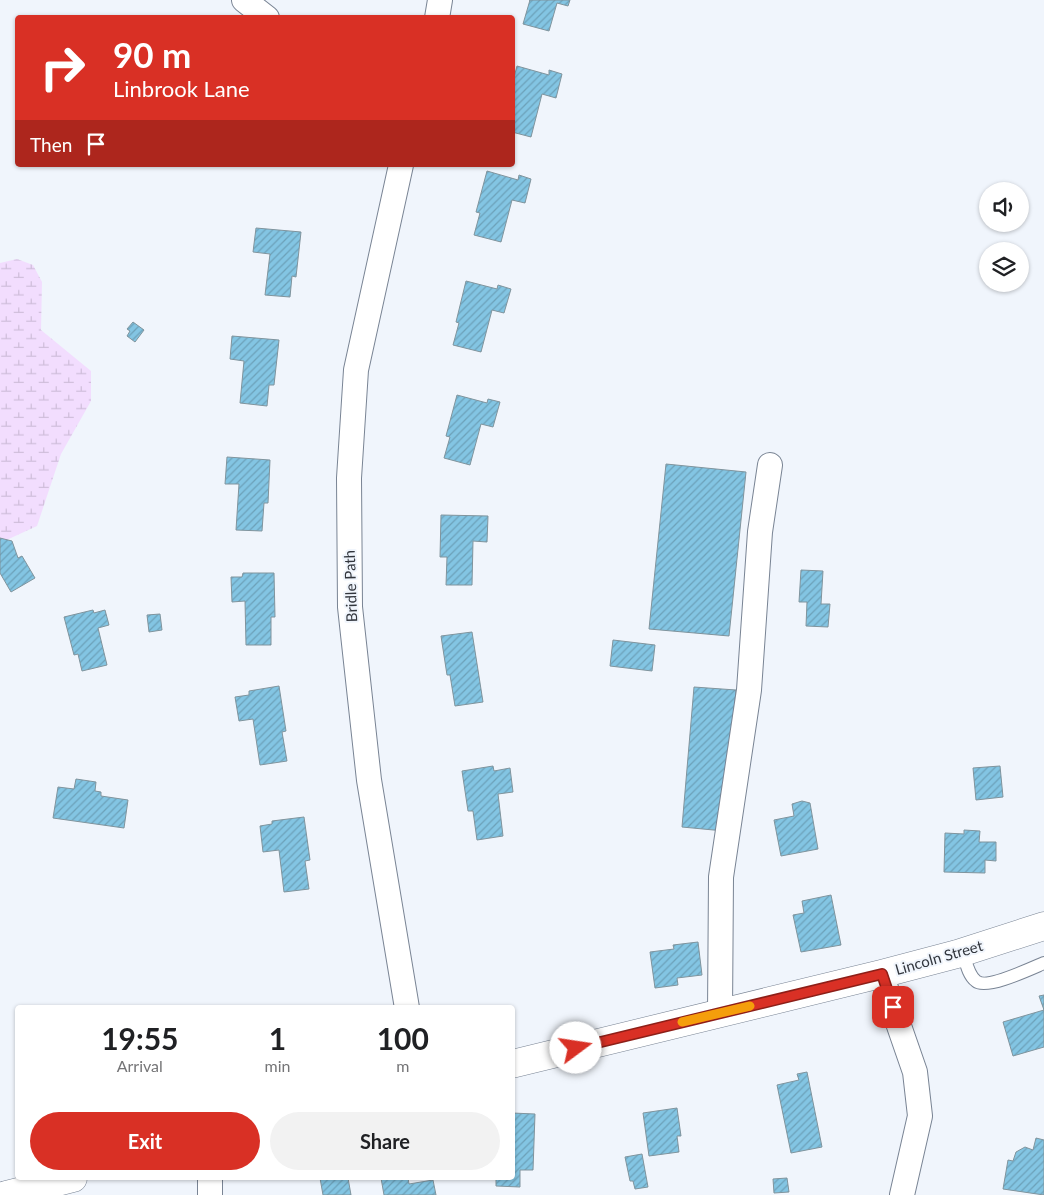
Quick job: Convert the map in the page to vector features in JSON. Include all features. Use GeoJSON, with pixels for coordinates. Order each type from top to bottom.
{"type":"FeatureCollection","features":[{"type":"Feature","properties":{"kind":"main road","name":"Lincoln Street"},"geometry":{"type":"LineString","coordinates":[[515,1063],[882,974],[963,952],[1044,926]]}},
{"type":"Feature","properties":{"kind":"main road"},"geometry":{"type":"LineString","coordinates":[[6,1195],[65,1180]]}},
{"type":"Feature","properties":{"kind":"street"},"geometry":{"type":"LineString","coordinates":[[244,0],[263,15]]}},
{"type":"Feature","properties":{"kind":"street"},"geometry":{"type":"LineString","coordinates":[[437,15],[440,0]]}},
{"type":"Feature","properties":{"kind":"street","name":"Bridle Path"},"geometry":{"type":"LineString","coordinates":[[401,167],[356,370],[350,478],[350,607],[369,780],[407,1005]]}},
{"type":"Feature","properties":{"kind":"street"},"geometry":{"type":"LineString","coordinates":[[720,1013],[721,878],[748,690],[760,532],[770,465]]}},
{"type":"Feature","properties":{"kind":"street"},"geometry":{"type":"LineString","coordinates":[[882,974],[915,1072],[920,1116],[902,1195]]}},
{"type":"Feature","properties":{"kind":"street"},"geometry":{"type":"LineString","coordinates":[[210,1180],[210,1195]]}},
{"type":"Feature","properties":{"kind":"lane"},"geometry":{"type":"LineString","coordinates":[[963,952],[971,974],[976,982],[982,984],[1007,978],[1044,963]]}},
{"type":"Feature","properties":{"kind":"green space"},"geometry":{"type":"Polygon","coordinates":[[[17,259],[33,265],[42,282],[41,330],[91,371],[91,401],[61,454],[37,526],[0,543],[0,263],[17,259]]]}},
{"type":"Feature","properties":{"kind":"building"},"geometry":{"type":"Polygon","coordinates":[[[530,0],[570,0],[568,6],[557,3],[549,31],[523,24],[530,0]]]}},
{"type":"Feature","properties":{"kind":"building"},"geometry":{"type":"Polygon","coordinates":[[[517,66],[549,75],[549,70],[562,74],[556,98],[542,94],[531,137],[515,133],[515,74],[517,66]]]}},
{"type":"Feature","properties":{"kind":"building"},"geometry":{"type":"Polygon","coordinates":[[[487,171],[518,180],[519,175],[531,179],[525,203],[512,200],[501,242],[474,235],[480,213],[476,212],[487,171]]]}},
{"type":"Feature","properties":{"kind":"building"},"geometry":{"type":"Polygon","coordinates":[[[256,228],[301,232],[296,277],[292,276],[290,297],[265,295],[270,254],[253,252],[256,228]]]}},
{"type":"Feature","properties":{"kind":"building"},"geometry":{"type":"Polygon","coordinates":[[[466,281],[497,289],[498,285],[511,289],[504,313],[492,310],[481,352],[453,345],[459,323],[456,322],[466,281]]]}},
{"type":"Feature","properties":{"kind":"building"},"geometry":{"type":"Polygon","coordinates":[[[133,322],[144,330],[135,342],[127,336],[130,331],[127,329],[133,322]]]}},
{"type":"Feature","properties":{"kind":"building"},"geometry":{"type":"Polygon","coordinates":[[[232,336],[279,340],[274,385],[269,385],[267,406],[240,403],[244,361],[230,359],[232,336]]]}},
{"type":"Feature","properties":{"kind":"building"},"geometry":{"type":"Polygon","coordinates":[[[457,395],[487,403],[488,399],[500,402],[493,427],[481,424],[470,465],[444,458],[450,437],[446,436],[457,395]]]}},
{"type":"Feature","properties":{"kind":"building"},"geometry":{"type":"Polygon","coordinates":[[[227,457],[270,460],[268,503],[264,503],[262,531],[236,530],[239,484],[225,484],[227,457]]]}},
{"type":"Feature","properties":{"kind":"building"},"geometry":{"type":"Polygon","coordinates":[[[666,464],[746,472],[729,636],[649,629],[666,464]]]}},
{"type":"Feature","properties":{"kind":"building"},"geometry":{"type":"Polygon","coordinates":[[[441,515],[488,516],[487,542],[473,541],[472,585],[446,585],[447,557],[440,557],[441,515]]]}},
{"type":"Feature","properties":{"kind":"building"},"geometry":{"type":"Polygon","coordinates":[[[0,538],[12,541],[18,558],[22,556],[35,578],[11,592],[0,573],[0,538]]]}},
{"type":"Feature","properties":{"kind":"building"},"geometry":{"type":"Polygon","coordinates":[[[801,570],[823,571],[821,604],[830,604],[828,627],[806,626],[807,602],[799,602],[801,570]]]}},
{"type":"Feature","properties":{"kind":"building"},"geometry":{"type":"Polygon","coordinates":[[[243,573],[274,573],[275,617],[271,617],[271,645],[246,645],[245,601],[232,602],[231,577],[242,577],[243,573]]]}},
{"type":"Feature","properties":{"kind":"building"},"geometry":{"type":"Polygon","coordinates":[[[93,610],[94,613],[105,610],[109,625],[98,628],[107,665],[82,671],[78,654],[74,655],[64,617],[93,610]]]}},
{"type":"Feature","properties":{"kind":"building"},"geometry":{"type":"Polygon","coordinates":[[[160,614],[162,630],[149,632],[147,615],[160,614]]]}},
{"type":"Feature","properties":{"kind":"building"},"geometry":{"type":"Polygon","coordinates":[[[472,632],[483,702],[455,706],[450,675],[447,675],[441,636],[472,632]]]}},
{"type":"Feature","properties":{"kind":"building"},"geometry":{"type":"Polygon","coordinates":[[[613,640],[655,645],[652,671],[610,666],[613,640]]]}},
{"type":"Feature","properties":{"kind":"building"},"geometry":{"type":"Polygon","coordinates":[[[279,686],[286,731],[282,732],[287,761],[260,765],[253,719],[239,721],[235,697],[249,695],[249,691],[279,686]]]}},
{"type":"Feature","properties":{"kind":"building"},"geometry":{"type":"Polygon","coordinates":[[[694,687],[736,690],[724,831],[682,827],[694,687]]]}},
{"type":"Feature","properties":{"kind":"building"},"geometry":{"type":"Polygon","coordinates":[[[493,766],[494,771],[510,768],[513,792],[498,794],[503,836],[477,840],[473,811],[468,811],[462,771],[493,766]]]}},
{"type":"Feature","properties":{"kind":"building"},"geometry":{"type":"Polygon","coordinates":[[[1000,766],[1003,797],[976,800],[973,768],[1000,766]]]}},
{"type":"Feature","properties":{"kind":"building"},"geometry":{"type":"Polygon","coordinates":[[[76,779],[96,782],[95,791],[101,792],[101,796],[128,800],[124,828],[53,818],[58,787],[74,789],[76,779]]]}},
{"type":"Feature","properties":{"kind":"building"},"geometry":{"type":"Polygon","coordinates":[[[802,801],[810,803],[818,849],[781,856],[774,820],[794,816],[792,804],[802,801]]]}},
{"type":"Feature","properties":{"kind":"building"},"geometry":{"type":"Polygon","coordinates":[[[304,817],[310,860],[305,861],[309,889],[284,892],[279,850],[263,852],[260,826],[272,824],[272,821],[304,817]]]}},
{"type":"Feature","properties":{"kind":"building"},"geometry":{"type":"Polygon","coordinates":[[[964,830],[980,831],[979,842],[996,842],[996,861],[985,860],[985,873],[944,872],[945,833],[964,834],[964,830]]]}},
{"type":"Feature","properties":{"kind":"building"},"geometry":{"type":"Polygon","coordinates":[[[831,895],[841,945],[801,952],[793,915],[804,913],[802,901],[831,895]]]}},
{"type":"Feature","properties":{"kind":"building"},"geometry":{"type":"Polygon","coordinates":[[[698,942],[702,975],[677,978],[678,985],[655,988],[650,952],[674,949],[673,945],[698,942]]]}},
{"type":"Feature","properties":{"kind":"building"},"geometry":{"type":"Polygon","coordinates":[[[1044,995],[1044,1010],[1039,996],[1044,995]]]}},
{"type":"Feature","properties":{"kind":"building"},"geometry":{"type":"Polygon","coordinates":[[[1044,1010],[1044,1047],[1013,1056],[1003,1022],[1044,1010]]]}},
{"type":"Feature","properties":{"kind":"building"},"geometry":{"type":"Polygon","coordinates":[[[807,1072],[822,1147],[791,1153],[777,1085],[799,1080],[797,1074],[807,1072]]]}},
{"type":"Feature","properties":{"kind":"building"},"geometry":{"type":"Polygon","coordinates":[[[677,1108],[681,1136],[677,1136],[679,1152],[649,1156],[643,1113],[677,1108]]]}},
{"type":"Feature","properties":{"kind":"building"},"geometry":{"type":"Polygon","coordinates":[[[515,1113],[535,1114],[533,1170],[520,1170],[520,1187],[496,1186],[496,1180],[515,1180],[515,1113]]]}},
{"type":"Feature","properties":{"kind":"building"},"geometry":{"type":"Polygon","coordinates":[[[1036,1138],[1044,1140],[1044,1195],[1003,1189],[1008,1160],[1013,1161],[1016,1152],[1025,1147],[1033,1150],[1036,1138]]]}},
{"type":"Feature","properties":{"kind":"building"},"geometry":{"type":"Polygon","coordinates":[[[642,1154],[648,1187],[635,1189],[633,1181],[630,1181],[625,1157],[642,1154]]]}},
{"type":"Feature","properties":{"kind":"building"},"geometry":{"type":"Polygon","coordinates":[[[787,1178],[789,1192],[774,1193],[773,1179],[787,1178]]]}},
{"type":"Feature","properties":{"kind":"building"},"geometry":{"type":"Polygon","coordinates":[[[320,1180],[348,1180],[351,1195],[323,1195],[320,1180]]]}},
{"type":"Feature","properties":{"kind":"building"},"geometry":{"type":"Polygon","coordinates":[[[381,1180],[408,1180],[409,1184],[433,1180],[436,1195],[384,1195],[381,1180]]]}},
{"type":"Feature","properties":{"kind":"slow traffic"},"geometry":{"type":"LineString","coordinates":[[682,1022],[750,1006]]}},
{"type":"Feature","properties":{"kind":"route"},"geometry":{"type":"LineString","coordinates":[[576,1048],[882,974],[893,1007]]}}]}
